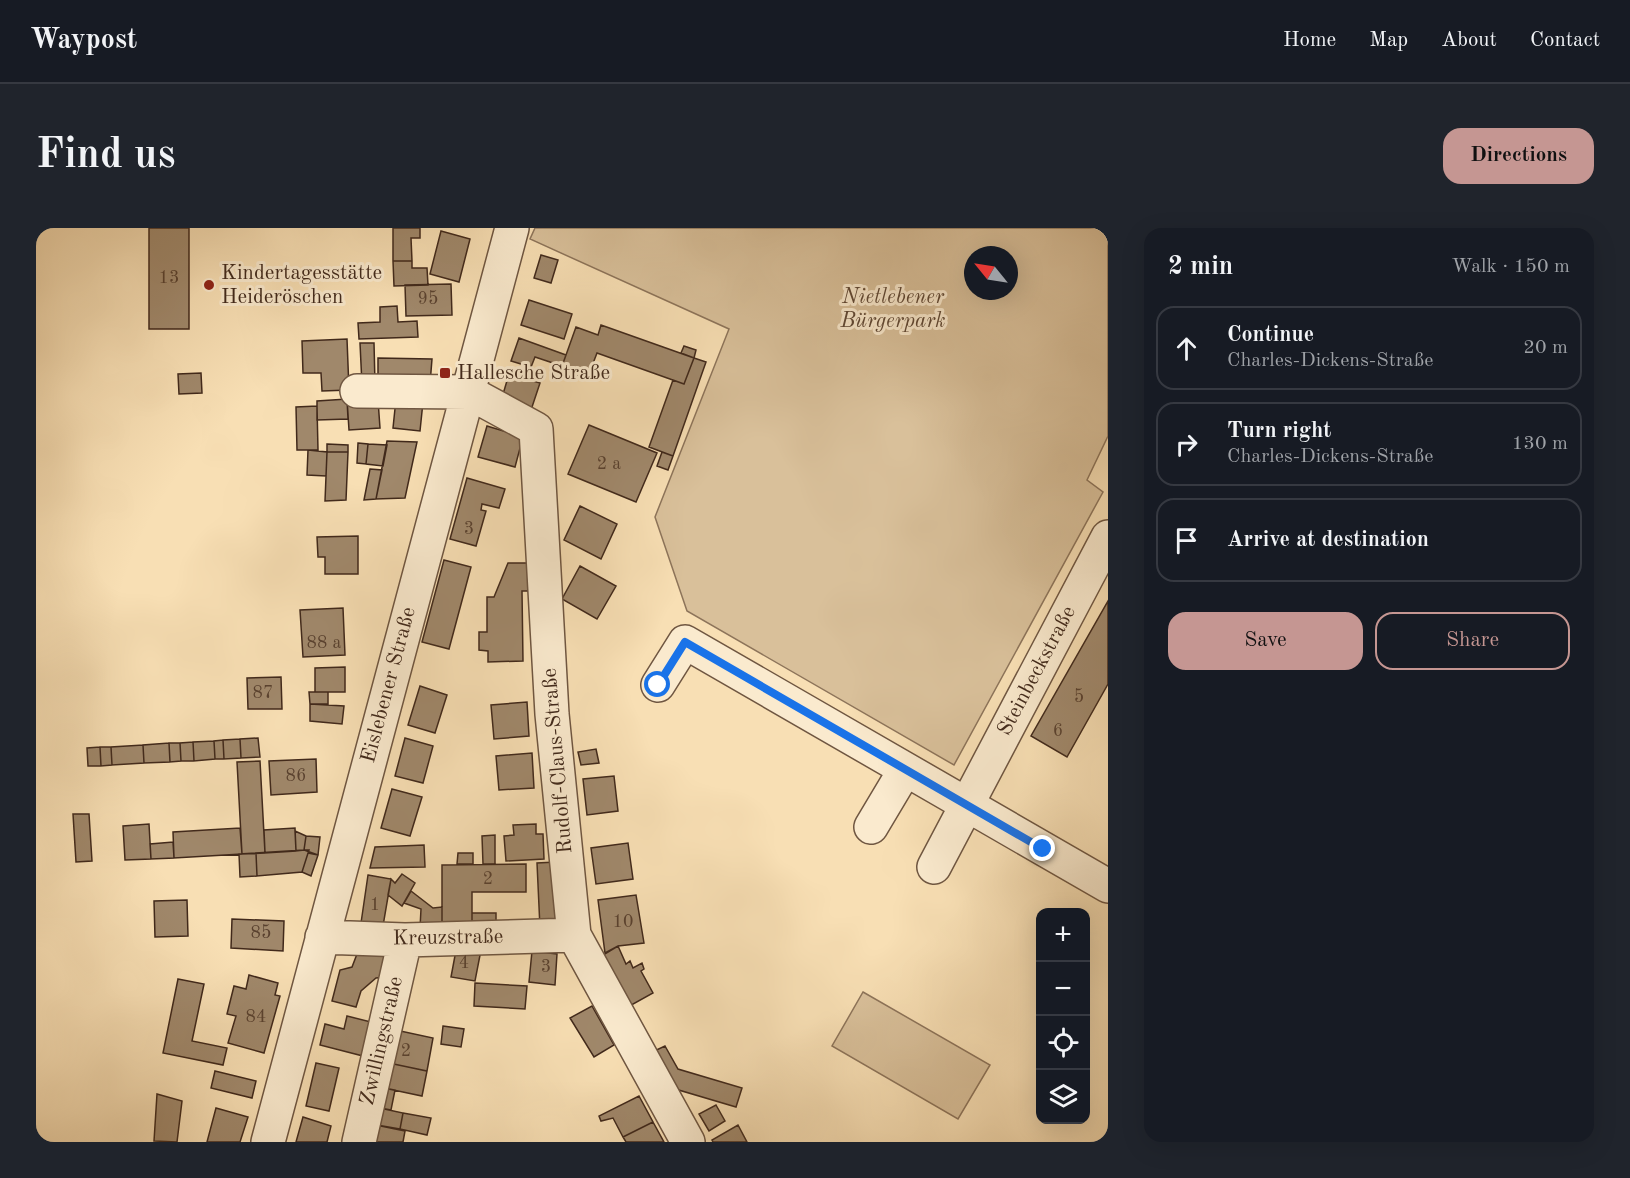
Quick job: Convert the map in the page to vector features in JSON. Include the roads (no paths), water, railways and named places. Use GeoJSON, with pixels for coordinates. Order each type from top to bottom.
{"type":"FeatureCollection","features":[{"type":"Feature","properties":{"kind":"street","name":"Eislebener Straße"},"geometry":{"type":"LineString","coordinates":[[268,1142],[512,228]]}},
{"type":"Feature","properties":{"kind":"street"},"geometry":{"type":"LineString","coordinates":[[357,391],[468,393]]}},
{"type":"Feature","properties":{"kind":"street","name":"Rudolf-Claus-Straße"},"geometry":{"type":"LineString","coordinates":[[468,393],[536,429],[552,703],[574,935],[688,1142]]}},
{"type":"Feature","properties":{"kind":"street","name":"Steinbeckstraße"},"geometry":{"type":"LineString","coordinates":[[934,867],[1108,537]]}},
{"type":"Feature","properties":{"kind":"street"},"geometry":{"type":"LineString","coordinates":[[658,685],[685,642],[1108,886]]}},
{"type":"Feature","properties":{"kind":"street"},"geometry":{"type":"LineString","coordinates":[[870,827],[905,770]]}},
{"type":"Feature","properties":{"kind":"street","name":"Kreuzstraße"},"geometry":{"type":"LineString","coordinates":[[322,937],[405,940],[574,935]]}},
{"type":"Feature","properties":{"kind":"street","name":"Zwillingstraße"},"geometry":{"type":"LineString","coordinates":[[359,1142],[405,940]]}},
{"type":"Feature","properties":{"kind":"place","name":"Kindertagesstätte Heideröschen"},"geometry":{"type":"Point","coordinates":[209,285]}},
{"type":"Feature","properties":{"kind":"place","name":"Hallesche Straße"},"geometry":{"type":"Point","coordinates":[445,373]}},
{"type":"Feature","properties":{"kind":"park label","name":"Nietlebener Bürgerpark"},"geometry":{"type":"Point","coordinates":[893,309]}}]}
